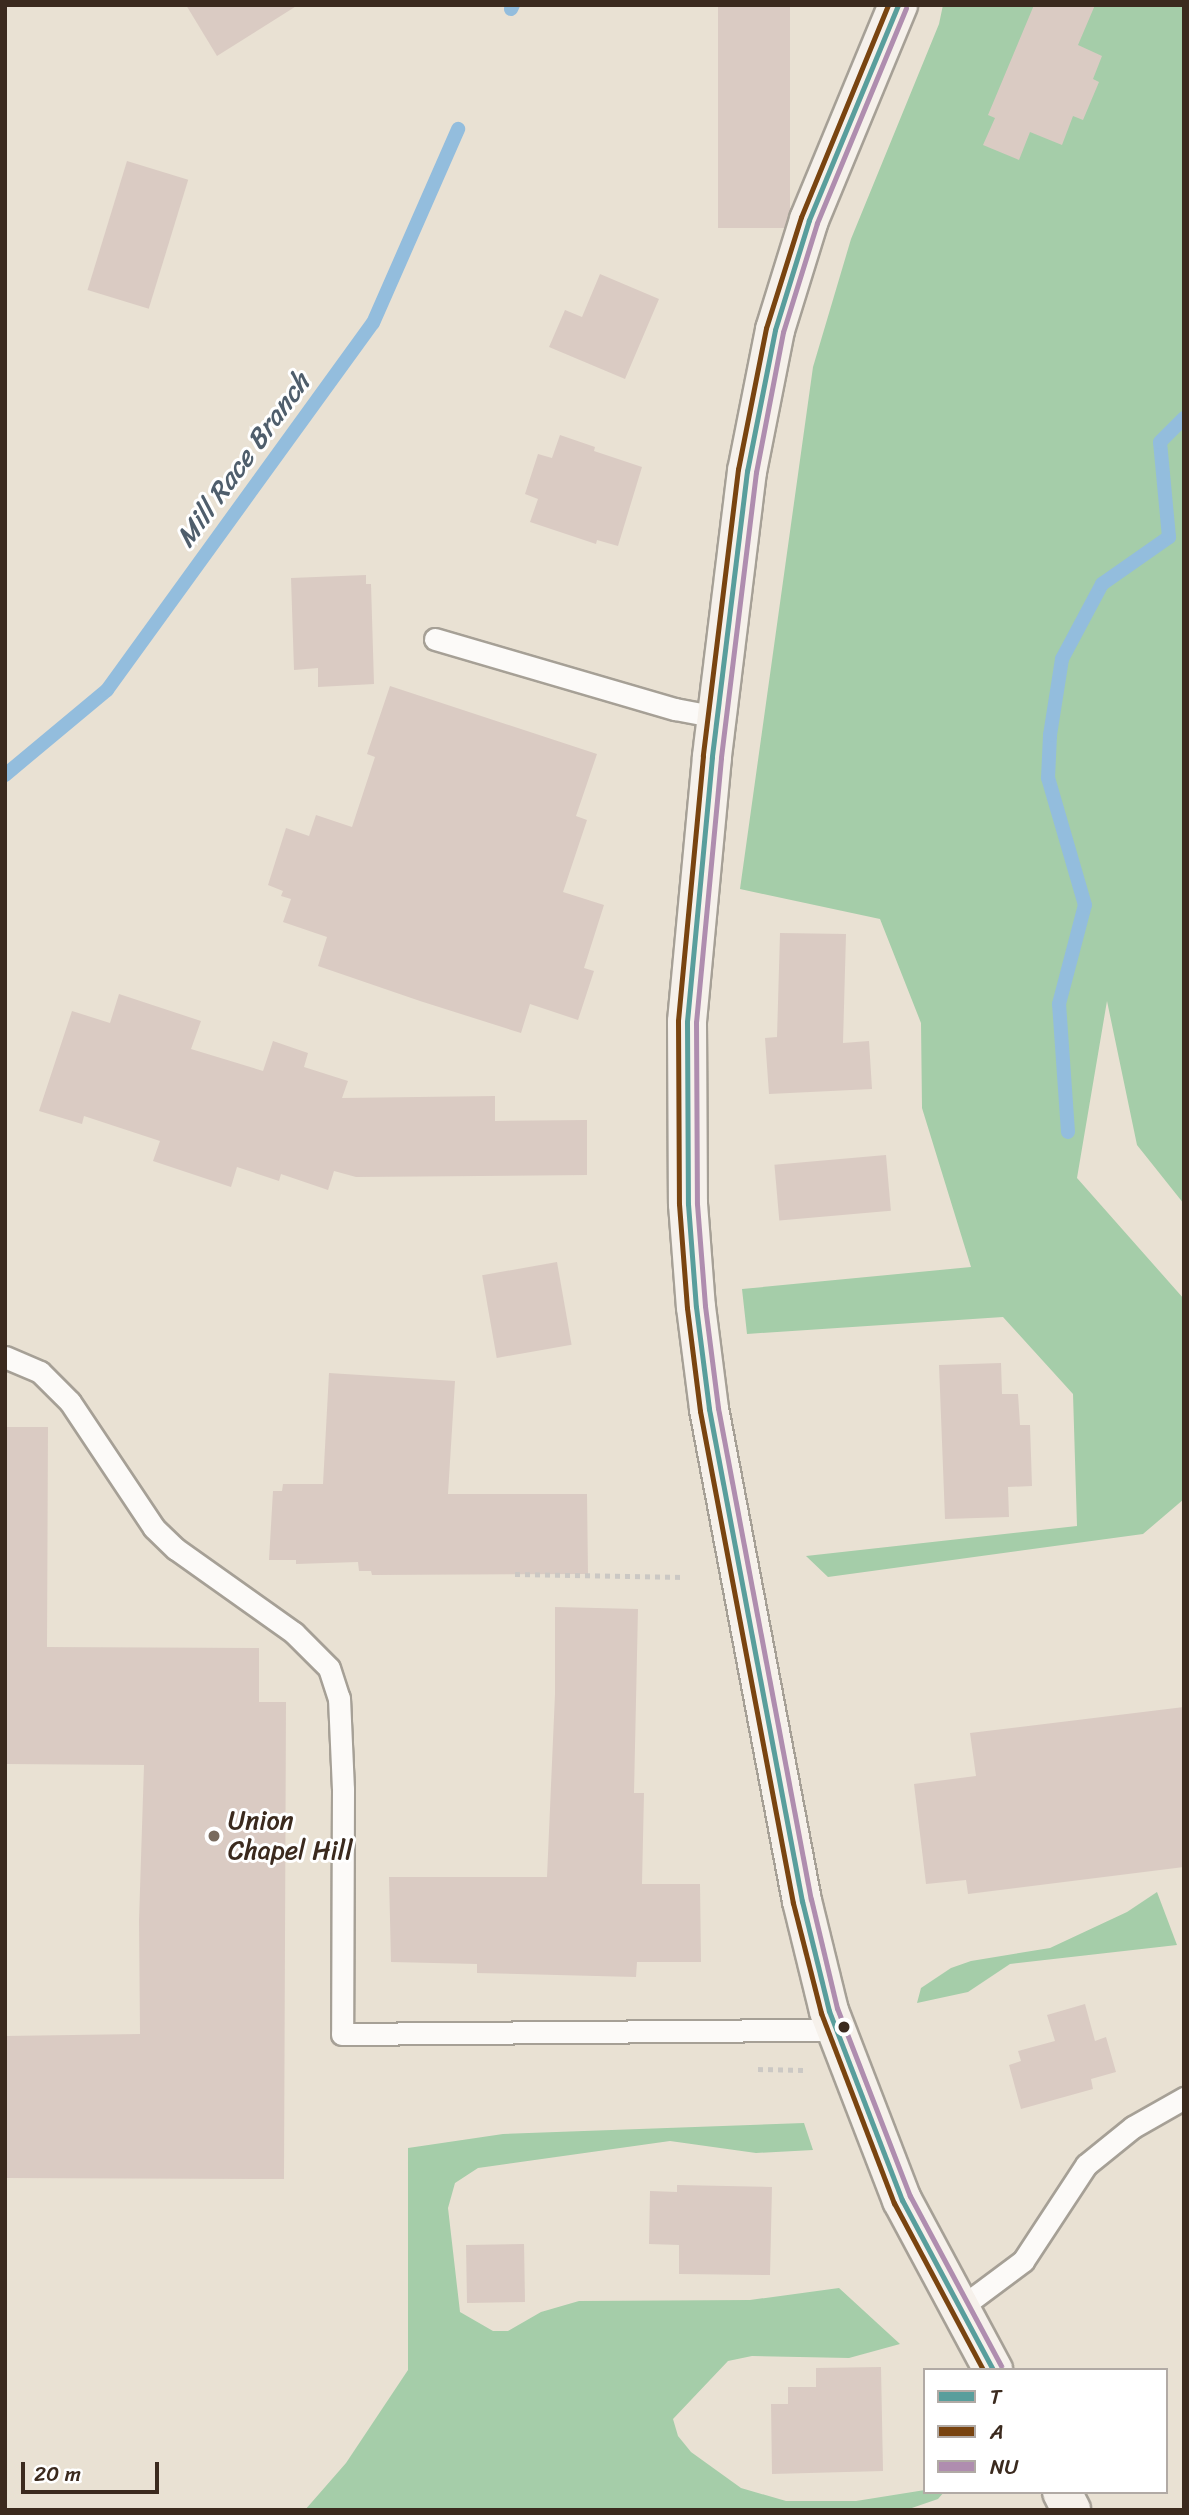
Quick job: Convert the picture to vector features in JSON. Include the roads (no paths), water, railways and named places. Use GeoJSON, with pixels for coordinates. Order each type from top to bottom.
{"type":"FeatureCollection","features":[{"type":"Feature","properties":{"kind":"street"},"geometry":{"type":"LineString","coordinates":[[898,5],[823,184],[775,330],[747,471],[717,717],[687,1022],[688,1204],[696,1307],[709,1409],[802,1901],[836,2030],[902,2200],[992,2368]]}},
{"type":"Feature","properties":{"kind":"street"},"geometry":{"type":"LineString","coordinates":[[1063,2494],[1072,2510]]}},
{"type":"Feature","properties":{"kind":"lane"},"geometry":{"type":"LineString","coordinates":[[435,639],[676,709],[717,717]]}},
{"type":"Feature","properties":{"kind":"lane"},"geometry":{"type":"LineString","coordinates":[[5,1357],[40,1372],[70,1402],[154,1528],[176,1549],[294,1633],[330,1668],[339,1698],[343,1789],[342,2034],[836,2030]]}},
{"type":"Feature","properties":{"kind":"lane"},"geometry":{"type":"LineString","coordinates":[[960,2308],[1023,2261],[1086,2165],[1133,2127],[1184,2098]]}},
{"type":"Feature","properties":{"kind":"waterway","name":"Mill Race Branch"},"geometry":{"type":"LineString","coordinates":[[511,9],[513,5]]}},
{"type":"Feature","properties":{"kind":"waterway","name":"Mill Race Branch"},"geometry":{"type":"LineString","coordinates":[[5,775],[107,690],[373,323],[458,129]]}},
{"type":"Feature","properties":{"kind":"waterway"},"geometry":{"type":"LineString","coordinates":[[1068,1132],[1059,1004],[1085,905],[1048,778],[1050,735],[1062,659],[1102,584],[1169,537],[1160,442],[1184,418]]}},
{"type":"Feature","properties":{"kind":"place","name":"Union Chapel Hill"},"geometry":{"type":"Point","coordinates":[214,1836]}}]}
